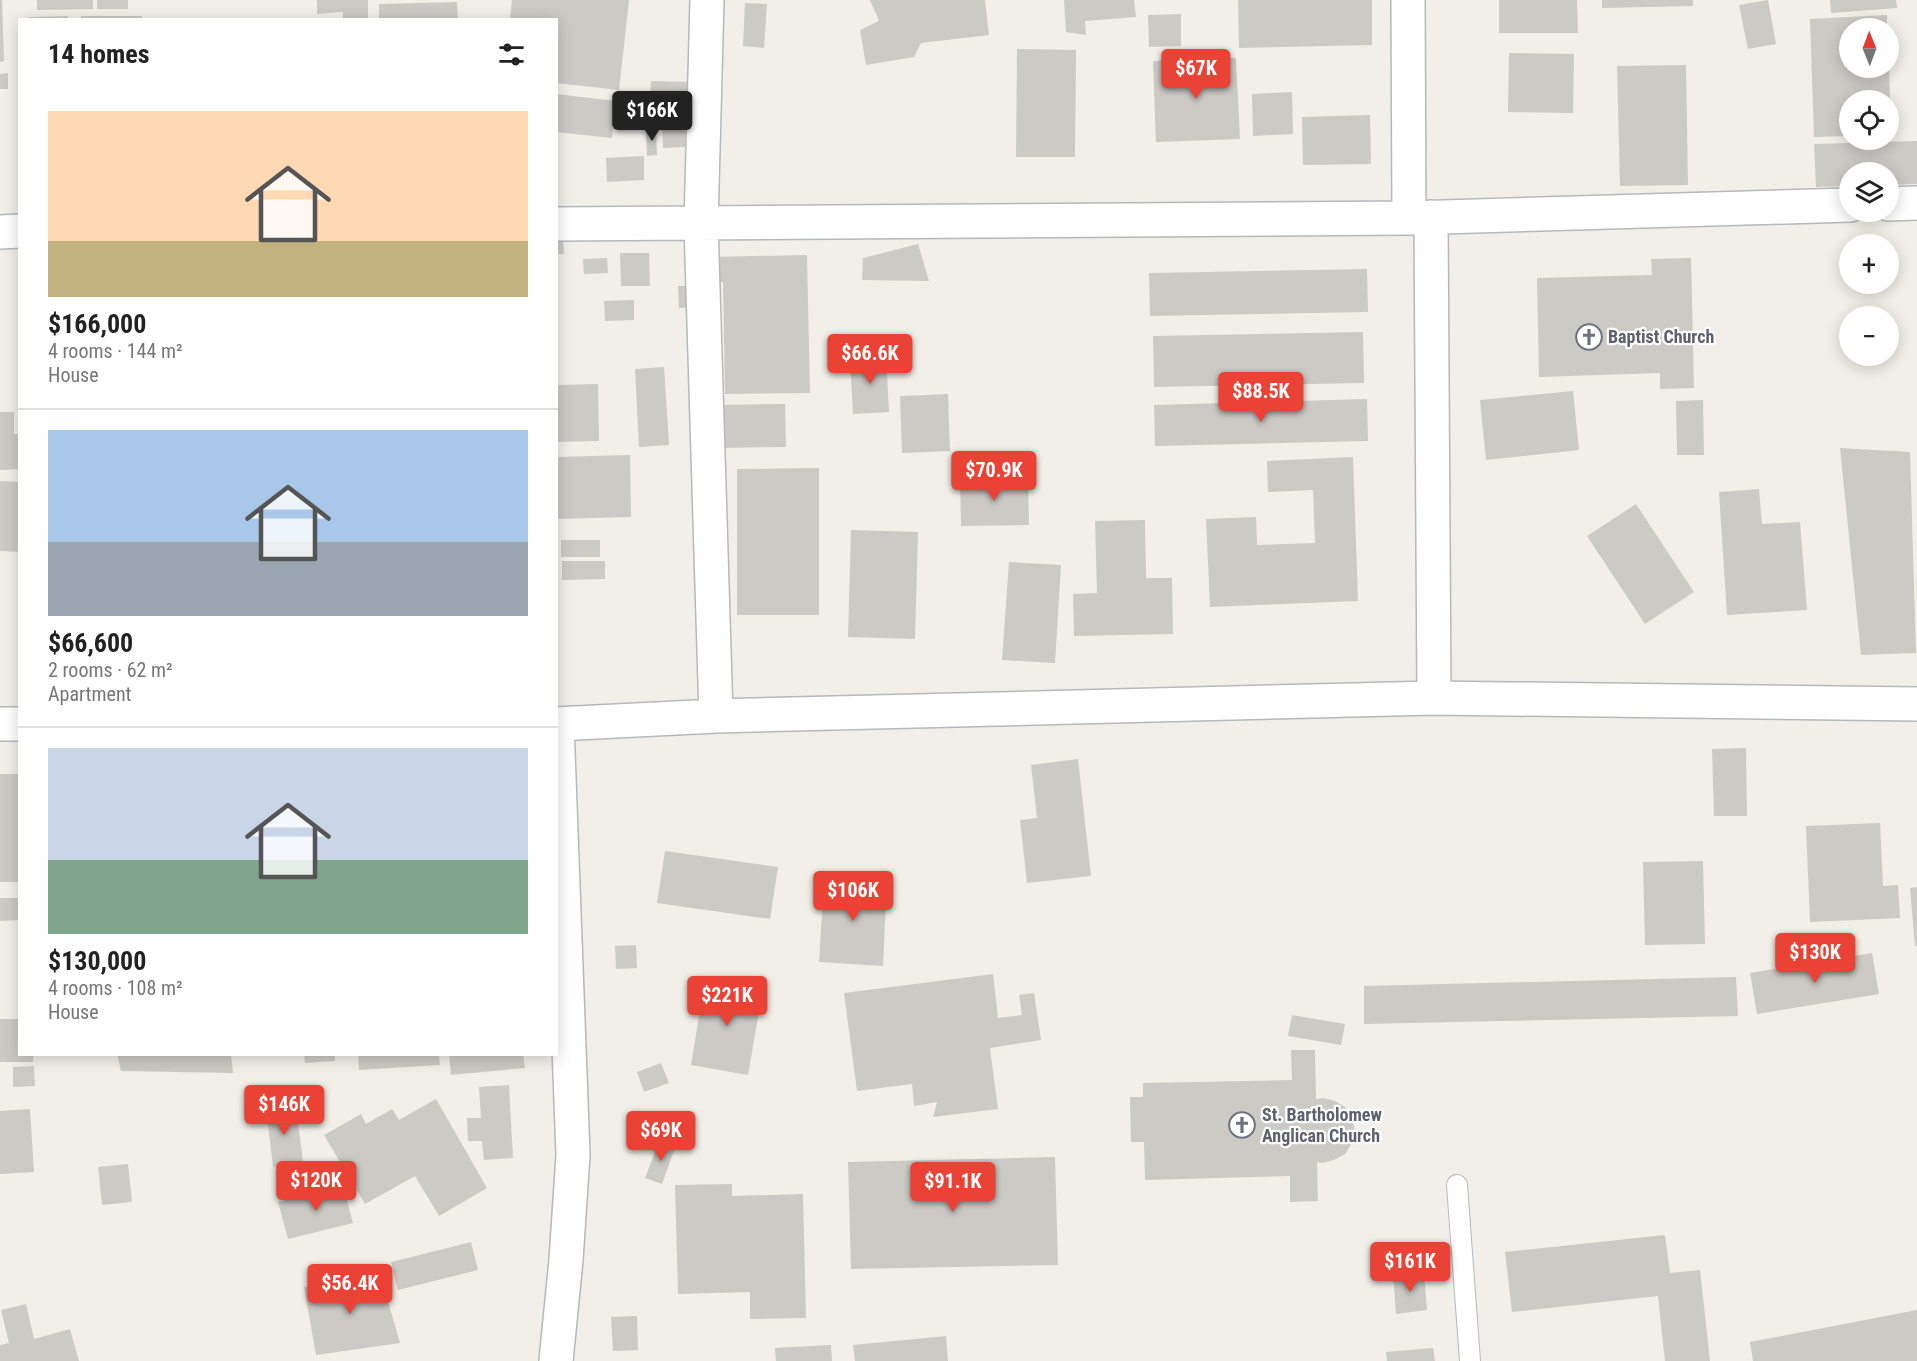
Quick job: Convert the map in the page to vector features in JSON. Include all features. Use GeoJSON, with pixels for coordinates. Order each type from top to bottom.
{"type":"FeatureCollection","features":[{"type":"Feature","properties":{"kind":"street"},"geometry":{"type":"LineString","coordinates":[[707,0],[701,224],[716,716]]}},
{"type":"Feature","properties":{"kind":"street"},"geometry":{"type":"LineString","coordinates":[[1408,0],[1420,217],[1434,698]]}},
{"type":"Feature","properties":{"kind":"street"},"geometry":{"type":"LineString","coordinates":[[1899,204],[1917,203]]}},
{"type":"Feature","properties":{"kind":"street"},"geometry":{"type":"LineString","coordinates":[[558,224],[1420,217],[1839,205]]}},
{"type":"Feature","properties":{"kind":"street"},"geometry":{"type":"LineString","coordinates":[[0,232],[18,231]]}},
{"type":"Feature","properties":{"kind":"street"},"geometry":{"type":"LineString","coordinates":[[558,724],[716,716],[1434,698],[1917,704]]}},
{"type":"Feature","properties":{"kind":"street"},"geometry":{"type":"LineString","coordinates":[[0,724],[18,724]]}},
{"type":"Feature","properties":{"kind":"street"},"geometry":{"type":"LineString","coordinates":[[556,1361],[573,1155],[558,751]]}},
{"type":"Feature","properties":{"kind":"lane"},"geometry":{"type":"LineString","coordinates":[[1456,1185],[1470,1361]]}},
{"type":"Feature","properties":{"kind":"building"},"geometry":{"type":"Polygon","coordinates":[[[0,0],[2,0],[4,61],[0,62],[0,0]]]}},
{"type":"Feature","properties":{"kind":"building"},"geometry":{"type":"Polygon","coordinates":[[[37,0],[93,0],[93,9],[37,10],[37,0]]]}},
{"type":"Feature","properties":{"kind":"building"},"geometry":{"type":"Polygon","coordinates":[[[97,0],[128,0],[128,9],[97,9],[97,0]]]}},
{"type":"Feature","properties":{"kind":"building"},"geometry":{"type":"Polygon","coordinates":[[[317,0],[368,0],[368,18],[343,18],[343,12],[317,14],[317,0]]]}},
{"type":"Feature","properties":{"kind":"building"},"geometry":{"type":"Polygon","coordinates":[[[512,0],[629,0],[619,90],[558,83],[558,18],[510,18],[512,0]]]}},
{"type":"Feature","properties":{"kind":"building"},"geometry":{"type":"Polygon","coordinates":[[[870,0],[985,0],[989,35],[921,43],[914,57],[866,65],[860,30],[879,21],[870,0]]]}},
{"type":"Feature","properties":{"kind":"building"},"geometry":{"type":"Polygon","coordinates":[[[1064,0],[1134,0],[1136,17],[1085,21],[1086,35],[1066,32],[1064,0]]]}},
{"type":"Feature","properties":{"kind":"building"},"geometry":{"type":"Polygon","coordinates":[[[1238,0],[1372,0],[1372,45],[1239,48],[1238,0]]]}},
{"type":"Feature","properties":{"kind":"building"},"geometry":{"type":"Polygon","coordinates":[[[1499,0],[1577,0],[1578,33],[1499,33],[1499,0]]]}},
{"type":"Feature","properties":{"kind":"building"},"geometry":{"type":"Polygon","coordinates":[[[1602,0],[1693,0],[1693,6],[1602,8],[1602,0]]]}},
{"type":"Feature","properties":{"kind":"building"},"geometry":{"type":"Polygon","coordinates":[[[1768,0],[1776,44],[1748,49],[1739,5],[1768,0]]]}},
{"type":"Feature","properties":{"kind":"building"},"geometry":{"type":"Polygon","coordinates":[[[1830,0],[1896,0],[1897,8],[1831,13],[1830,0]]]}},
{"type":"Feature","properties":{"kind":"building"},"geometry":{"type":"Polygon","coordinates":[[[457,2],[458,18],[379,18],[379,4],[457,2]]]}},
{"type":"Feature","properties":{"kind":"building"},"geometry":{"type":"Polygon","coordinates":[[[745,3],[767,4],[764,48],[743,46],[745,3]]]}},
{"type":"Feature","properties":{"kind":"building"},"geometry":{"type":"Polygon","coordinates":[[[1181,14],[1181,46],[1149,47],[1148,15],[1181,14]]]}},
{"type":"Feature","properties":{"kind":"building"},"geometry":{"type":"Polygon","coordinates":[[[1887,15],[1887,18],[1839,18],[1839,78],[1889,78],[1890,90],[1839,90],[1839,136],[1814,137],[1810,19],[1887,15]]]}},
{"type":"Feature","properties":{"kind":"building"},"geometry":{"type":"Polygon","coordinates":[[[68,16],[68,18],[29,18],[68,16]]]}},
{"type":"Feature","properties":{"kind":"building"},"geometry":{"type":"Polygon","coordinates":[[[81,16],[142,16],[142,18],[81,18],[81,16]]]}},
{"type":"Feature","properties":{"kind":"building"},"geometry":{"type":"Polygon","coordinates":[[[1017,49],[1076,50],[1075,157],[1016,157],[1017,49]]]}},
{"type":"Feature","properties":{"kind":"building"},"geometry":{"type":"Polygon","coordinates":[[[1509,53],[1574,54],[1573,113],[1508,112],[1509,53]]]}},
{"type":"Feature","properties":{"kind":"building"},"geometry":{"type":"Polygon","coordinates":[[[1236,58],[1240,139],[1156,142],[1153,61],[1236,58]]]}},
{"type":"Feature","properties":{"kind":"building"},"geometry":{"type":"Polygon","coordinates":[[[1686,65],[1688,185],[1620,186],[1617,66],[1686,65]]]}},
{"type":"Feature","properties":{"kind":"building"},"geometry":{"type":"Polygon","coordinates":[[[8,73],[8,89],[0,89],[0,74],[8,73]]]}},
{"type":"Feature","properties":{"kind":"building"},"geometry":{"type":"Polygon","coordinates":[[[651,81],[691,82],[689,120],[649,118],[651,81]]]}},
{"type":"Feature","properties":{"kind":"building"},"geometry":{"type":"Polygon","coordinates":[[[1292,92],[1293,134],[1253,136],[1252,94],[1292,92]]]}},
{"type":"Feature","properties":{"kind":"building"},"geometry":{"type":"Polygon","coordinates":[[[558,94],[616,101],[612,138],[558,132],[558,94]]]}},
{"type":"Feature","properties":{"kind":"building"},"geometry":{"type":"Polygon","coordinates":[[[1370,115],[1371,164],[1303,165],[1302,117],[1370,115]]]}},
{"type":"Feature","properties":{"kind":"building"},"geometry":{"type":"Polygon","coordinates":[[[662,126],[685,126],[685,147],[663,148],[662,126]]]}},
{"type":"Feature","properties":{"kind":"building"},"geometry":{"type":"Polygon","coordinates":[[[656,128],[657,155],[647,156],[646,129],[656,128]]]}},
{"type":"Feature","properties":{"kind":"building"},"geometry":{"type":"Polygon","coordinates":[[[1917,141],[1917,184],[1899,185],[1899,162],[1839,162],[1839,186],[1816,187],[1814,144],[1839,143],[1839,150],[1899,150],[1899,142],[1917,141]]]}},
{"type":"Feature","properties":{"kind":"building"},"geometry":{"type":"Polygon","coordinates":[[[644,156],[644,180],[607,182],[606,158],[644,156]]]}},
{"type":"Feature","properties":{"kind":"building"},"geometry":{"type":"Polygon","coordinates":[[[558,237],[563,237],[564,254],[558,254],[558,237]]]}},
{"type":"Feature","properties":{"kind":"building"},"geometry":{"type":"Polygon","coordinates":[[[918,244],[929,281],[862,280],[863,258],[918,244]]]}},
{"type":"Feature","properties":{"kind":"building"},"geometry":{"type":"Polygon","coordinates":[[[620,253],[649,253],[650,286],[621,286],[620,253]]]}},
{"type":"Feature","properties":{"kind":"building"},"geometry":{"type":"Polygon","coordinates":[[[807,255],[810,393],[725,394],[723,282],[708,282],[708,257],[807,255]]]}},
{"type":"Feature","properties":{"kind":"building"},"geometry":{"type":"Polygon","coordinates":[[[607,258],[608,273],[584,274],[583,259],[607,258]]]}},
{"type":"Feature","properties":{"kind":"building"},"geometry":{"type":"Polygon","coordinates":[[[1691,258],[1694,388],[1660,389],[1660,373],[1539,377],[1537,278],[1652,275],[1651,259],[1691,258]]]}},
{"type":"Feature","properties":{"kind":"building"},"geometry":{"type":"Polygon","coordinates":[[[1367,269],[1368,312],[1150,316],[1149,273],[1367,269]]]}},
{"type":"Feature","properties":{"kind":"building"},"geometry":{"type":"Polygon","coordinates":[[[678,286],[698,286],[699,307],[679,308],[678,286]]]}},
{"type":"Feature","properties":{"kind":"building"},"geometry":{"type":"Polygon","coordinates":[[[634,300],[634,320],[605,321],[604,301],[634,300]]]}},
{"type":"Feature","properties":{"kind":"building"},"geometry":{"type":"Polygon","coordinates":[[[1363,332],[1364,383],[1154,387],[1153,336],[1363,332]]]}},
{"type":"Feature","properties":{"kind":"building"},"geometry":{"type":"Polygon","coordinates":[[[886,356],[889,412],[853,414],[850,359],[886,356]]]}},
{"type":"Feature","properties":{"kind":"building"},"geometry":{"type":"Polygon","coordinates":[[[664,367],[669,445],[639,447],[635,369],[664,367]]]}},
{"type":"Feature","properties":{"kind":"building"},"geometry":{"type":"Polygon","coordinates":[[[598,384],[599,441],[558,442],[558,385],[598,384]]]}},
{"type":"Feature","properties":{"kind":"building"},"geometry":{"type":"Polygon","coordinates":[[[1573,391],[1579,450],[1486,460],[1480,400],[1573,391]]]}},
{"type":"Feature","properties":{"kind":"building"},"geometry":{"type":"Polygon","coordinates":[[[948,394],[950,451],[902,453],[900,396],[948,394]]]}},
{"type":"Feature","properties":{"kind":"building"},"geometry":{"type":"Polygon","coordinates":[[[1367,399],[1368,441],[1155,446],[1154,405],[1367,399]]]}},
{"type":"Feature","properties":{"kind":"building"},"geometry":{"type":"Polygon","coordinates":[[[1703,400],[1704,455],[1677,455],[1676,401],[1703,400]]]}},
{"type":"Feature","properties":{"kind":"building"},"geometry":{"type":"Polygon","coordinates":[[[785,404],[786,447],[720,448],[719,405],[785,404]]]}},
{"type":"Feature","properties":{"kind":"building"},"geometry":{"type":"Polygon","coordinates":[[[0,412],[14,412],[14,434],[18,434],[18,469],[0,470],[0,412]]]}},
{"type":"Feature","properties":{"kind":"building"},"geometry":{"type":"Polygon","coordinates":[[[1840,448],[1910,452],[1916,653],[1861,655],[1840,448]]]}},
{"type":"Feature","properties":{"kind":"building"},"geometry":{"type":"Polygon","coordinates":[[[630,455],[631,517],[558,519],[558,457],[630,455]]]}},
{"type":"Feature","properties":{"kind":"building"},"geometry":{"type":"Polygon","coordinates":[[[1353,457],[1358,601],[1210,607],[1206,519],[1256,517],[1257,545],[1315,543],[1313,490],[1268,492],[1267,461],[1353,457]]]}},
{"type":"Feature","properties":{"kind":"building"},"geometry":{"type":"Polygon","coordinates":[[[819,468],[819,615],[737,615],[737,469],[819,468]]]}},
{"type":"Feature","properties":{"kind":"building"},"geometry":{"type":"Polygon","coordinates":[[[960,479],[1028,479],[1029,525],[961,526],[960,479]]]}},
{"type":"Feature","properties":{"kind":"building"},"geometry":{"type":"Polygon","coordinates":[[[0,481],[18,482],[18,552],[0,551],[0,481]]]}},
{"type":"Feature","properties":{"kind":"building"},"geometry":{"type":"Polygon","coordinates":[[[1759,489],[1762,524],[1800,522],[1807,610],[1727,615],[1719,492],[1759,489]]]}},
{"type":"Feature","properties":{"kind":"building"},"geometry":{"type":"Polygon","coordinates":[[[1636,504],[1694,592],[1645,624],[1587,536],[1636,504]]]}},
{"type":"Feature","properties":{"kind":"building"},"geometry":{"type":"Polygon","coordinates":[[[1145,520],[1146,578],[1172,578],[1173,634],[1074,636],[1073,594],[1097,593],[1095,521],[1145,520]]]}},
{"type":"Feature","properties":{"kind":"building"},"geometry":{"type":"Polygon","coordinates":[[[851,530],[918,532],[915,639],[848,637],[851,530]]]}},
{"type":"Feature","properties":{"kind":"building"},"geometry":{"type":"Polygon","coordinates":[[[561,540],[600,540],[600,557],[561,557],[561,540]]]}},
{"type":"Feature","properties":{"kind":"building"},"geometry":{"type":"Polygon","coordinates":[[[562,561],[605,561],[605,579],[562,580],[562,561]]]}},
{"type":"Feature","properties":{"kind":"building"},"geometry":{"type":"Polygon","coordinates":[[[1009,562],[1061,565],[1055,663],[1002,660],[1009,562]]]}},
{"type":"Feature","properties":{"kind":"building"},"geometry":{"type":"Polygon","coordinates":[[[1746,748],[1747,816],[1714,816],[1712,749],[1746,748]]]}},
{"type":"Feature","properties":{"kind":"building"},"geometry":{"type":"Polygon","coordinates":[[[1078,759],[1091,876],[1027,883],[1020,820],[1037,818],[1031,765],[1078,759]]]}},
{"type":"Feature","properties":{"kind":"building"},"geometry":{"type":"Polygon","coordinates":[[[0,774],[18,774],[18,882],[0,882],[0,774]]]}},
{"type":"Feature","properties":{"kind":"building"},"geometry":{"type":"Polygon","coordinates":[[[1880,823],[1883,886],[1898,885],[1900,918],[1810,922],[1806,826],[1880,823]]]}},
{"type":"Feature","properties":{"kind":"building"},"geometry":{"type":"Polygon","coordinates":[[[665,851],[778,867],[770,919],[657,903],[665,851]]]}},
{"type":"Feature","properties":{"kind":"building"},"geometry":{"type":"Polygon","coordinates":[[[1703,861],[1705,944],[1645,945],[1643,862],[1703,861]]]}},
{"type":"Feature","properties":{"kind":"building"},"geometry":{"type":"Polygon","coordinates":[[[824,877],[887,881],[883,966],[819,962],[824,877]]]}},
{"type":"Feature","properties":{"kind":"building"},"geometry":{"type":"Polygon","coordinates":[[[1917,887],[1917,946],[1915,946],[1910,888],[1917,887]]]}},
{"type":"Feature","properties":{"kind":"building"},"geometry":{"type":"Polygon","coordinates":[[[0,898],[18,898],[18,920],[0,921],[0,898]]]}},
{"type":"Feature","properties":{"kind":"building"},"geometry":{"type":"Polygon","coordinates":[[[636,945],[637,968],[616,969],[615,946],[636,945]]]}},
{"type":"Feature","properties":{"kind":"building"},"geometry":{"type":"Polygon","coordinates":[[[1872,953],[1879,994],[1757,1014],[1750,973],[1872,953]]]}},
{"type":"Feature","properties":{"kind":"building"},"geometry":{"type":"Polygon","coordinates":[[[993,974],[998,1018],[1022,1015],[1019,995],[1034,993],[1041,1040],[990,1048],[998,1109],[933,1117],[937,1102],[914,1106],[912,1084],[857,1091],[844,993],[993,974]]]}},
{"type":"Feature","properties":{"kind":"building"},"geometry":{"type":"Polygon","coordinates":[[[1736,977],[1738,1016],[1364,1024],[1364,986],[1736,977]]]}},
{"type":"Feature","properties":{"kind":"building"},"geometry":{"type":"Polygon","coordinates":[[[705,980],[763,989],[748,1075],[691,1065],[705,980]]]}},
{"type":"Feature","properties":{"kind":"building"},"geometry":{"type":"Polygon","coordinates":[[[1292,1015],[1345,1024],[1341,1045],[1288,1036],[1292,1015]]]}},
{"type":"Feature","properties":{"kind":"building"},"geometry":{"type":"Polygon","coordinates":[[[0,1019],[18,1019],[18,1056],[33,1056],[33,1062],[0,1062],[0,1019]]]}},
{"type":"Feature","properties":{"kind":"building","name":"St. Bartholomew Anglican Church"},"geometry":{"type":"Polygon","coordinates":[[[1291,1050],[1315,1050],[1316,1099],[1335,1101],[1345,1107],[1352,1119],[1355,1131],[1352,1143],[1345,1154],[1334,1160],[1317,1162],[1318,1201],[1290,1202],[1290,1176],[1145,1180],[1144,1142],[1131,1142],[1130,1097],[1143,1097],[1143,1083],[1292,1080],[1291,1050]]]}},
{"type":"Feature","properties":{"kind":"building"},"geometry":{"type":"Polygon","coordinates":[[[117,1056],[231,1056],[233,1073],[121,1071],[117,1056]]]}},
{"type":"Feature","properties":{"kind":"building"},"geometry":{"type":"Polygon","coordinates":[[[304,1056],[335,1056],[335,1061],[305,1063],[304,1056]]]}},
{"type":"Feature","properties":{"kind":"building"},"geometry":{"type":"Polygon","coordinates":[[[358,1056],[439,1056],[440,1065],[359,1070],[358,1056]]]}},
{"type":"Feature","properties":{"kind":"building"},"geometry":{"type":"Polygon","coordinates":[[[449,1056],[523,1056],[525,1068],[451,1075],[449,1056]]]}},
{"type":"Feature","properties":{"kind":"building"},"geometry":{"type":"Polygon","coordinates":[[[661,1063],[669,1083],[644,1092],[637,1072],[661,1063]]]}},
{"type":"Feature","properties":{"kind":"building"},"geometry":{"type":"Polygon","coordinates":[[[34,1066],[35,1086],[13,1087],[13,1067],[34,1066]]]}},
{"type":"Feature","properties":{"kind":"building"},"geometry":{"type":"Polygon","coordinates":[[[509,1085],[513,1158],[484,1160],[482,1141],[468,1141],[467,1118],[481,1118],[479,1087],[509,1085]]]}},
{"type":"Feature","properties":{"kind":"building"},"geometry":{"type":"Polygon","coordinates":[[[436,1099],[487,1188],[439,1216],[415,1176],[365,1204],[324,1135],[361,1114],[366,1124],[392,1109],[399,1120],[436,1099]]]}},
{"type":"Feature","properties":{"kind":"building"},"geometry":{"type":"Polygon","coordinates":[[[296,1105],[303,1163],[273,1167],[266,1108],[296,1105]]]}},
{"type":"Feature","properties":{"kind":"building"},"geometry":{"type":"Polygon","coordinates":[[[30,1109],[34,1172],[0,1174],[0,1111],[30,1109]]]}},
{"type":"Feature","properties":{"kind":"building"},"geometry":{"type":"Polygon","coordinates":[[[660,1139],[676,1145],[662,1184],[645,1178],[660,1139]]]}},
{"type":"Feature","properties":{"kind":"building"},"geometry":{"type":"Polygon","coordinates":[[[1055,1157],[1058,1265],[851,1269],[848,1162],[1055,1157]]]}},
{"type":"Feature","properties":{"kind":"building"},"geometry":{"type":"Polygon","coordinates":[[[128,1164],[132,1202],[102,1205],[98,1167],[128,1164]]]}},
{"type":"Feature","properties":{"kind":"building"},"geometry":{"type":"Polygon","coordinates":[[[732,1184],[732,1196],[803,1194],[806,1318],[750,1319],[750,1292],[678,1294],[675,1185],[732,1184]]]}},
{"type":"Feature","properties":{"kind":"building"},"geometry":{"type":"Polygon","coordinates":[[[343,1186],[353,1223],[288,1239],[278,1202],[343,1186]]]}},
{"type":"Feature","properties":{"kind":"building"},"geometry":{"type":"Polygon","coordinates":[[[1665,1235],[1670,1273],[1700,1270],[1710,1361],[1665,1361],[1658,1296],[1512,1312],[1505,1252],[1665,1235]]]}},
{"type":"Feature","properties":{"kind":"building"},"geometry":{"type":"Polygon","coordinates":[[[471,1242],[478,1270],[398,1290],[391,1262],[471,1242]]]}},
{"type":"Feature","properties":{"kind":"building"},"geometry":{"type":"Polygon","coordinates":[[[1424,1272],[1427,1310],[1396,1314],[1393,1274],[1424,1272]]]}},
{"type":"Feature","properties":{"kind":"building"},"geometry":{"type":"Polygon","coordinates":[[[380,1274],[400,1343],[316,1355],[304,1287],[380,1274]]]}},
{"type":"Feature","properties":{"kind":"building"},"geometry":{"type":"Polygon","coordinates":[[[26,1304],[34,1339],[70,1329],[79,1361],[0,1361],[0,1345],[9,1343],[1,1310],[26,1304]]]}},
{"type":"Feature","properties":{"kind":"building"},"geometry":{"type":"Polygon","coordinates":[[[1917,1310],[1917,1361],[1753,1361],[1750,1342],[1917,1310]]]}},
{"type":"Feature","properties":{"kind":"building"},"geometry":{"type":"Polygon","coordinates":[[[637,1316],[638,1350],[613,1351],[611,1317],[637,1316]]]}},
{"type":"Feature","properties":{"kind":"building"},"geometry":{"type":"Polygon","coordinates":[[[946,1336],[948,1361],[855,1361],[853,1345],[946,1336]]]}},
{"type":"Feature","properties":{"kind":"building"},"geometry":{"type":"Polygon","coordinates":[[[831,1345],[832,1361],[776,1361],[775,1348],[831,1345]]]}},
{"type":"Feature","properties":{"kind":"building"},"geometry":{"type":"Polygon","coordinates":[[[1433,1348],[1435,1361],[1387,1361],[1386,1352],[1433,1348]]]}},
{"type":"Feature","properties":{"kind":"place","name":"Baptist Church"},"geometry":{"type":"Point","coordinates":[1589,337]}},
{"type":"Feature","properties":{"kind":"place","name":"St. Bartholomew Anglican Church"},"geometry":{"type":"Point","coordinates":[1242,1125]}}]}
